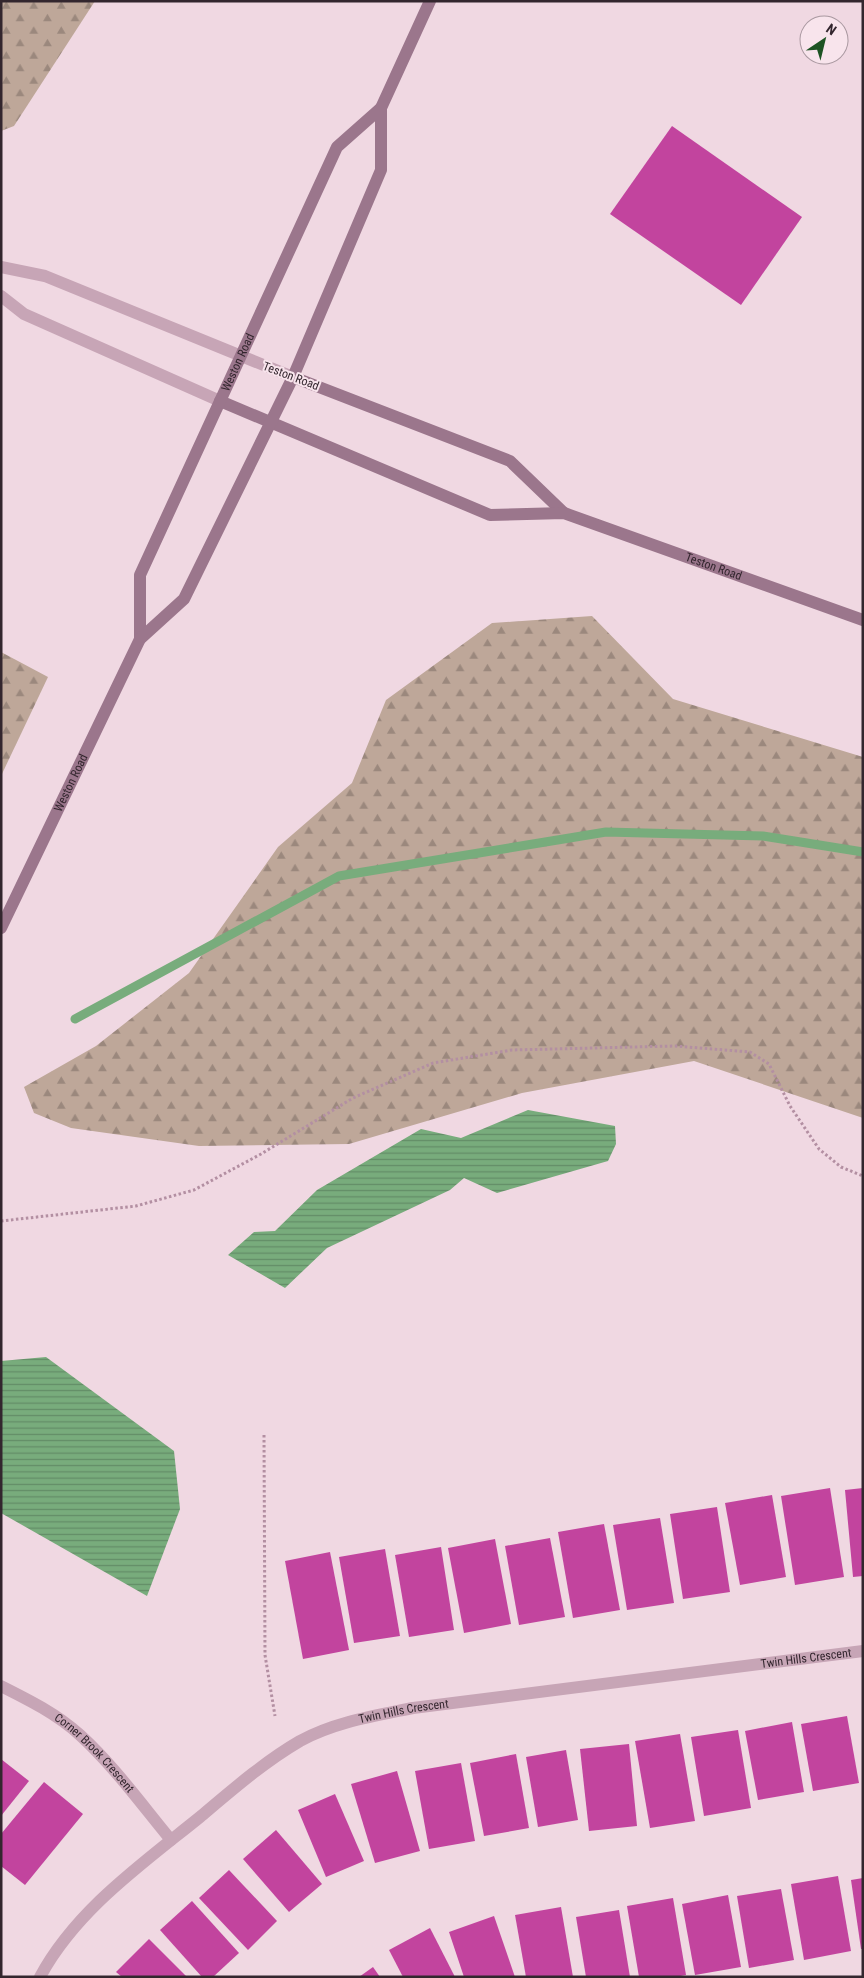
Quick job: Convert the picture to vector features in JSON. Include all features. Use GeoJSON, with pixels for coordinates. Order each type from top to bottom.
{"type":"FeatureCollection","features":[{"type":"Feature","properties":{"kind":"main road","name":"Weston Road"},"geometry":{"type":"LineString","coordinates":[[140,639],[140,575],[337,147],[381,108],[430,1]]}},
{"type":"Feature","properties":{"kind":"main road","name":"Weston Road"},"geometry":{"type":"LineString","coordinates":[[1,928],[140,639],[184,600],[293,377],[381,170],[381,108]]}},
{"type":"Feature","properties":{"kind":"main road","name":"Teston Road"},"geometry":{"type":"LineString","coordinates":[[293,377],[510,461],[564,513]]}},
{"type":"Feature","properties":{"kind":"main road","name":"Teston Road"},"geometry":{"type":"LineString","coordinates":[[220,401],[270,424],[490,515],[564,513],[863,620]]}},
{"type":"Feature","properties":{"kind":"street","name":"Teston Road"},"geometry":{"type":"LineString","coordinates":[[1,267],[45,276],[293,377]]}},
{"type":"Feature","properties":{"kind":"street","name":"Teston Road"},"geometry":{"type":"LineString","coordinates":[[1,296],[24,314],[220,401]]}},
{"type":"Feature","properties":{"kind":"street","name":"Twin Hills Crescent"},"geometry":{"type":"LineString","coordinates":[[40,1977],[63,1942],[83,1918],[109,1892],[266,1763],[301,1741],[336,1726],[413,1708],[863,1651]]}},
{"type":"Feature","properties":{"kind":"street","name":"Corner Brook Crescent"},"geometry":{"type":"LineString","coordinates":[[1,1686],[54,1715],[79,1734],[103,1758],[171,1840]]}},
{"type":"Feature","properties":{"kind":"path"},"geometry":{"type":"LineString","coordinates":[[1,1221],[136,1206],[194,1190],[261,1154],[354,1098],[433,1063],[512,1050],[675,1046],[750,1052],[769,1064],[790,1106],[819,1149],[841,1167],[863,1176]]}},
{"type":"Feature","properties":{"kind":"path"},"geometry":{"type":"LineString","coordinates":[[264,1436],[265,1655],[275,1716]]}},
{"type":"Feature","properties":{"kind":"green space"},"geometry":{"type":"Polygon","coordinates":[[[1,1],[95,1],[14,126],[1,131],[1,1]]]}},
{"type":"Feature","properties":{"kind":"green space"},"geometry":{"type":"Polygon","coordinates":[[[592,616],[673,699],[863,757],[863,1118],[694,1061],[522,1093],[349,1144],[199,1146],[71,1128],[34,1113],[24,1087],[96,1046],[189,973],[278,847],[352,783],[386,700],[492,623],[592,616]]]}},
{"type":"Feature","properties":{"kind":"green space"},"geometry":{"type":"Polygon","coordinates":[[[1,652],[48,677],[1,776],[1,652]]]}},
{"type":"Feature","properties":{"kind":"shaded area"},"geometry":{"type":"Polygon","coordinates":[[[528,1110],[615,1126],[616,1144],[608,1161],[497,1193],[464,1178],[450,1190],[327,1248],[285,1288],[228,1255],[254,1232],[275,1231],[317,1190],[421,1129],[461,1138],[528,1110]]]}},
{"type":"Feature","properties":{"kind":"shaded area"},"geometry":{"type":"Polygon","coordinates":[[[46,1357],[174,1451],[180,1509],[147,1596],[1,1513],[1,1361],[46,1357]]]}},
{"type":"Feature","properties":{"kind":"building"},"geometry":{"type":"Polygon","coordinates":[[[672,126],[802,217],[741,305],[610,214],[672,126]]]}},
{"type":"Feature","properties":{"kind":"building"},"geometry":{"type":"Polygon","coordinates":[[[830,1488],[844,1577],[795,1585],[781,1496],[830,1488]]]}},
{"type":"Feature","properties":{"kind":"building"},"geometry":{"type":"Polygon","coordinates":[[[863,1488],[863,1576],[853,1577],[845,1490],[863,1488]]]}},
{"type":"Feature","properties":{"kind":"building"},"geometry":{"type":"Polygon","coordinates":[[[772,1495],[786,1577],[740,1585],[725,1503],[772,1495]]]}},
{"type":"Feature","properties":{"kind":"building"},"geometry":{"type":"Polygon","coordinates":[[[717,1507],[730,1592],[683,1599],[670,1514],[717,1507]]]}},
{"type":"Feature","properties":{"kind":"building"},"geometry":{"type":"Polygon","coordinates":[[[660,1518],[674,1603],[627,1610],[613,1525],[660,1518]]]}},
{"type":"Feature","properties":{"kind":"building"},"geometry":{"type":"Polygon","coordinates":[[[604,1524],[620,1610],[573,1618],[558,1532],[604,1524]]]}},
{"type":"Feature","properties":{"kind":"building"},"geometry":{"type":"Polygon","coordinates":[[[550,1538],[565,1617],[519,1625],[505,1546],[550,1538]]]}},
{"type":"Feature","properties":{"kind":"building"},"geometry":{"type":"Polygon","coordinates":[[[495,1539],[511,1624],[464,1633],[448,1548],[495,1539]]]}},
{"type":"Feature","properties":{"kind":"building"},"geometry":{"type":"Polygon","coordinates":[[[441,1547],[454,1630],[409,1637],[395,1555],[441,1547]]]}},
{"type":"Feature","properties":{"kind":"building"},"geometry":{"type":"Polygon","coordinates":[[[385,1549],[400,1636],[354,1643],[339,1557],[385,1549]]]}},
{"type":"Feature","properties":{"kind":"building"},"geometry":{"type":"Polygon","coordinates":[[[330,1552],[349,1650],[303,1659],[285,1561],[330,1552]]]}},
{"type":"Feature","properties":{"kind":"building"},"geometry":{"type":"Polygon","coordinates":[[[847,1716],[859,1783],[813,1791],[801,1724],[847,1716]]]}},
{"type":"Feature","properties":{"kind":"building"},"geometry":{"type":"Polygon","coordinates":[[[792,1722],[804,1792],[758,1800],[745,1731],[792,1722]]]}},
{"type":"Feature","properties":{"kind":"building"},"geometry":{"type":"Polygon","coordinates":[[[738,1730],[751,1808],[704,1816],[691,1737],[738,1730]]]}},
{"type":"Feature","properties":{"kind":"building"},"geometry":{"type":"Polygon","coordinates":[[[680,1734],[695,1821],[650,1828],[635,1741],[680,1734]]]}},
{"type":"Feature","properties":{"kind":"building"},"geometry":{"type":"Polygon","coordinates":[[[629,1744],[637,1826],[589,1831],[580,1749],[629,1744]]]}},
{"type":"Feature","properties":{"kind":"building"},"geometry":{"type":"Polygon","coordinates":[[[566,1750],[578,1820],[538,1827],[526,1757],[566,1750]]]}},
{"type":"Feature","properties":{"kind":"building"},"geometry":{"type":"Polygon","coordinates":[[[516,1754],[529,1828],[484,1836],[470,1763],[516,1754]]]}},
{"type":"Feature","properties":{"kind":"building"},"geometry":{"type":"Polygon","coordinates":[[[1,1759],[29,1781],[1,1816],[1,1759]]]}},
{"type":"Feature","properties":{"kind":"building"},"geometry":{"type":"Polygon","coordinates":[[[461,1763],[475,1841],[429,1849],[415,1771],[461,1763]]]}},
{"type":"Feature","properties":{"kind":"building"},"geometry":{"type":"Polygon","coordinates":[[[397,1771],[420,1851],[375,1863],[351,1784],[397,1771]]]}},
{"type":"Feature","properties":{"kind":"building"},"geometry":{"type":"Polygon","coordinates":[[[44,1782],[83,1814],[25,1885],[1,1866],[1,1834],[44,1782]]]}},
{"type":"Feature","properties":{"kind":"building"},"geometry":{"type":"Polygon","coordinates":[[[335,1794],[364,1861],[326,1877],[298,1810],[335,1794]]]}},
{"type":"Feature","properties":{"kind":"building"},"geometry":{"type":"Polygon","coordinates":[[[276,1830],[322,1884],[289,1912],[243,1859],[276,1830]]]}},
{"type":"Feature","properties":{"kind":"building"},"geometry":{"type":"Polygon","coordinates":[[[229,1870],[277,1921],[248,1950],[199,1898],[229,1870]]]}},
{"type":"Feature","properties":{"kind":"building"},"geometry":{"type":"Polygon","coordinates":[[[838,1876],[851,1951],[804,1960],[791,1884],[838,1876]]]}},
{"type":"Feature","properties":{"kind":"building"},"geometry":{"type":"Polygon","coordinates":[[[863,1878],[863,1949],[861,1949],[851,1880],[863,1878]]]}},
{"type":"Feature","properties":{"kind":"building"},"geometry":{"type":"Polygon","coordinates":[[[781,1889],[794,1960],[749,1968],[737,1896],[781,1889]]]}},
{"type":"Feature","properties":{"kind":"building"},"geometry":{"type":"Polygon","coordinates":[[[728,1895],[741,1967],[695,1975],[682,1904],[728,1895]]]}},
{"type":"Feature","properties":{"kind":"building"},"geometry":{"type":"Polygon","coordinates":[[[673,1898],[686,1975],[675,1977],[639,1977],[627,1906],[673,1898]]]}},
{"type":"Feature","properties":{"kind":"building"},"geometry":{"type":"Polygon","coordinates":[[[192,1901],[239,1953],[213,1977],[202,1977],[160,1930],[192,1901]]]}},
{"type":"Feature","properties":{"kind":"building"},"geometry":{"type":"Polygon","coordinates":[[[561,1907],[573,1977],[526,1977],[515,1915],[561,1907]]]}},
{"type":"Feature","properties":{"kind":"building"},"geometry":{"type":"Polygon","coordinates":[[[619,1910],[630,1977],[586,1977],[576,1917],[619,1910]]]}},
{"type":"Feature","properties":{"kind":"building"},"geometry":{"type":"Polygon","coordinates":[[[494,1916],[515,1977],[464,1977],[449,1932],[494,1916]]]}},
{"type":"Feature","properties":{"kind":"building"},"geometry":{"type":"Polygon","coordinates":[[[430,1928],[455,1977],[403,1977],[389,1950],[430,1928]]]}},
{"type":"Feature","properties":{"kind":"building"},"geometry":{"type":"Polygon","coordinates":[[[149,1939],[187,1977],[122,1977],[116,1972],[149,1939]]]}},
{"type":"Feature","properties":{"kind":"building"},"geometry":{"type":"Polygon","coordinates":[[[373,1967],[380,1977],[359,1977],[373,1967]]]}},
{"type":"Feature","properties":{"kind":"waterway"},"geometry":{"type":"LineString","coordinates":[[75,1019],[339,876],[606,832],[763,836],[863,852]]}}]}
